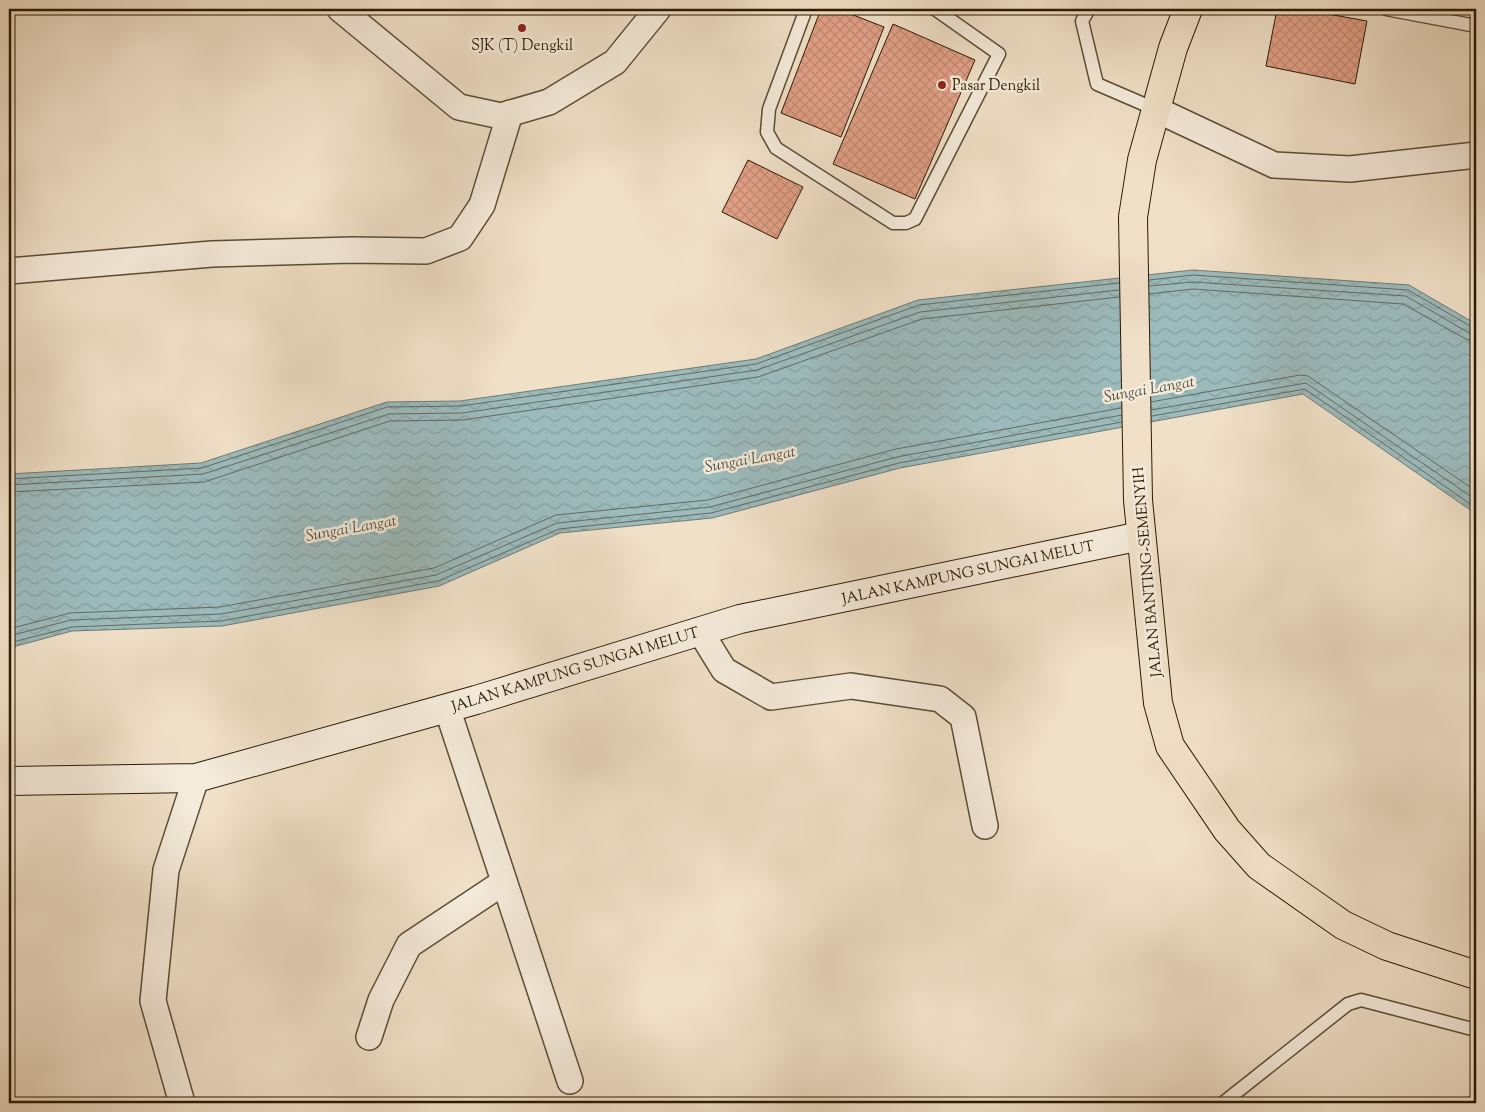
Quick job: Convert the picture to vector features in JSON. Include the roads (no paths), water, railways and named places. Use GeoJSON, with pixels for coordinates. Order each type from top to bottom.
{"type":"FeatureCollection","features":[{"type":"Feature","properties":{"kind":"main road","name":"JALAN BANTING-SEMENYIH"},"geometry":{"type":"LineString","coordinates":[[1188,9],[1173,48],[1142,160],[1133,217],[1138,500],[1158,703],[1170,746],[1227,830],[1259,866],[1343,925],[1387,946],[1476,974]]}},
{"type":"Feature","properties":{"kind":"main road","name":"JALAN KAMPUNG SUNGAI MELUT"},"geometry":{"type":"LineString","coordinates":[[9,781],[196,778],[447,708],[740,619],[1141,536]]}},
{"type":"Feature","properties":{"kind":"street"},"geometry":{"type":"LineString","coordinates":[[340,9],[459,106],[501,116],[549,102],[615,62],[658,9]]}},
{"type":"Feature","properties":{"kind":"street"},"geometry":{"type":"LineString","coordinates":[[1156,109],[1274,165],[1350,169],[1476,155]]}},
{"type":"Feature","properties":{"kind":"street"},"geometry":{"type":"LineString","coordinates":[[9,271],[212,254],[352,250],[426,251],[460,238],[482,205],[510,113]]}},
{"type":"Feature","properties":{"kind":"street"},"geometry":{"type":"LineString","coordinates":[[700,631],[724,670],[771,697],[851,686],[940,699],[963,717],[985,826]]}},
{"type":"Feature","properties":{"kind":"street"},"geometry":{"type":"LineString","coordinates":[[447,708],[570,1081]]}},
{"type":"Feature","properties":{"kind":"street"},"geometry":{"type":"LineString","coordinates":[[182,1103],[153,1001],[166,870],[196,778]]}},
{"type":"Feature","properties":{"kind":"street"},"geometry":{"type":"LineString","coordinates":[[368,1037],[381,1000],[409,945],[504,882]]}},
{"type":"Feature","properties":{"kind":"lane"},"geometry":{"type":"LineString","coordinates":[[806,9],[769,109],[767,132],[776,148],[893,223],[906,223],[915,219],[999,54],[935,9]]}},
{"type":"Feature","properties":{"kind":"lane"},"geometry":{"type":"LineString","coordinates":[[1088,9],[1082,21],[1098,84],[1156,109]]}},
{"type":"Feature","properties":{"kind":"lane"},"geometry":{"type":"LineString","coordinates":[[1386,9],[1476,26]]}},
{"type":"Feature","properties":{"kind":"lane"},"geometry":{"type":"LineString","coordinates":[[1223,1103],[1348,1004],[1361,1000],[1476,1030]]}},
{"type":"Feature","properties":{"kind":"lane"},"geometry":{"type":"LineString","coordinates":[[1473,1103],[1476,1100]]}},
{"type":"Feature","properties":{"kind":"water","name":"Sungai Langat"},"geometry":{"type":"Polygon","coordinates":[[[1193,270],[1409,285],[1476,324],[1476,514],[1303,394],[900,468],[712,518],[560,533],[439,586],[222,626],[72,631],[9,648],[9,474],[201,463],[387,402],[460,401],[756,359],[918,300],[1193,270]]]}},
{"type":"Feature","properties":{"kind":"place","name":"SJK (T) Dengkil"},"geometry":{"type":"Point","coordinates":[522,28]}},
{"type":"Feature","properties":{"kind":"place","name":"Pasar Dengkil"},"geometry":{"type":"Point","coordinates":[942,85]}}]}
